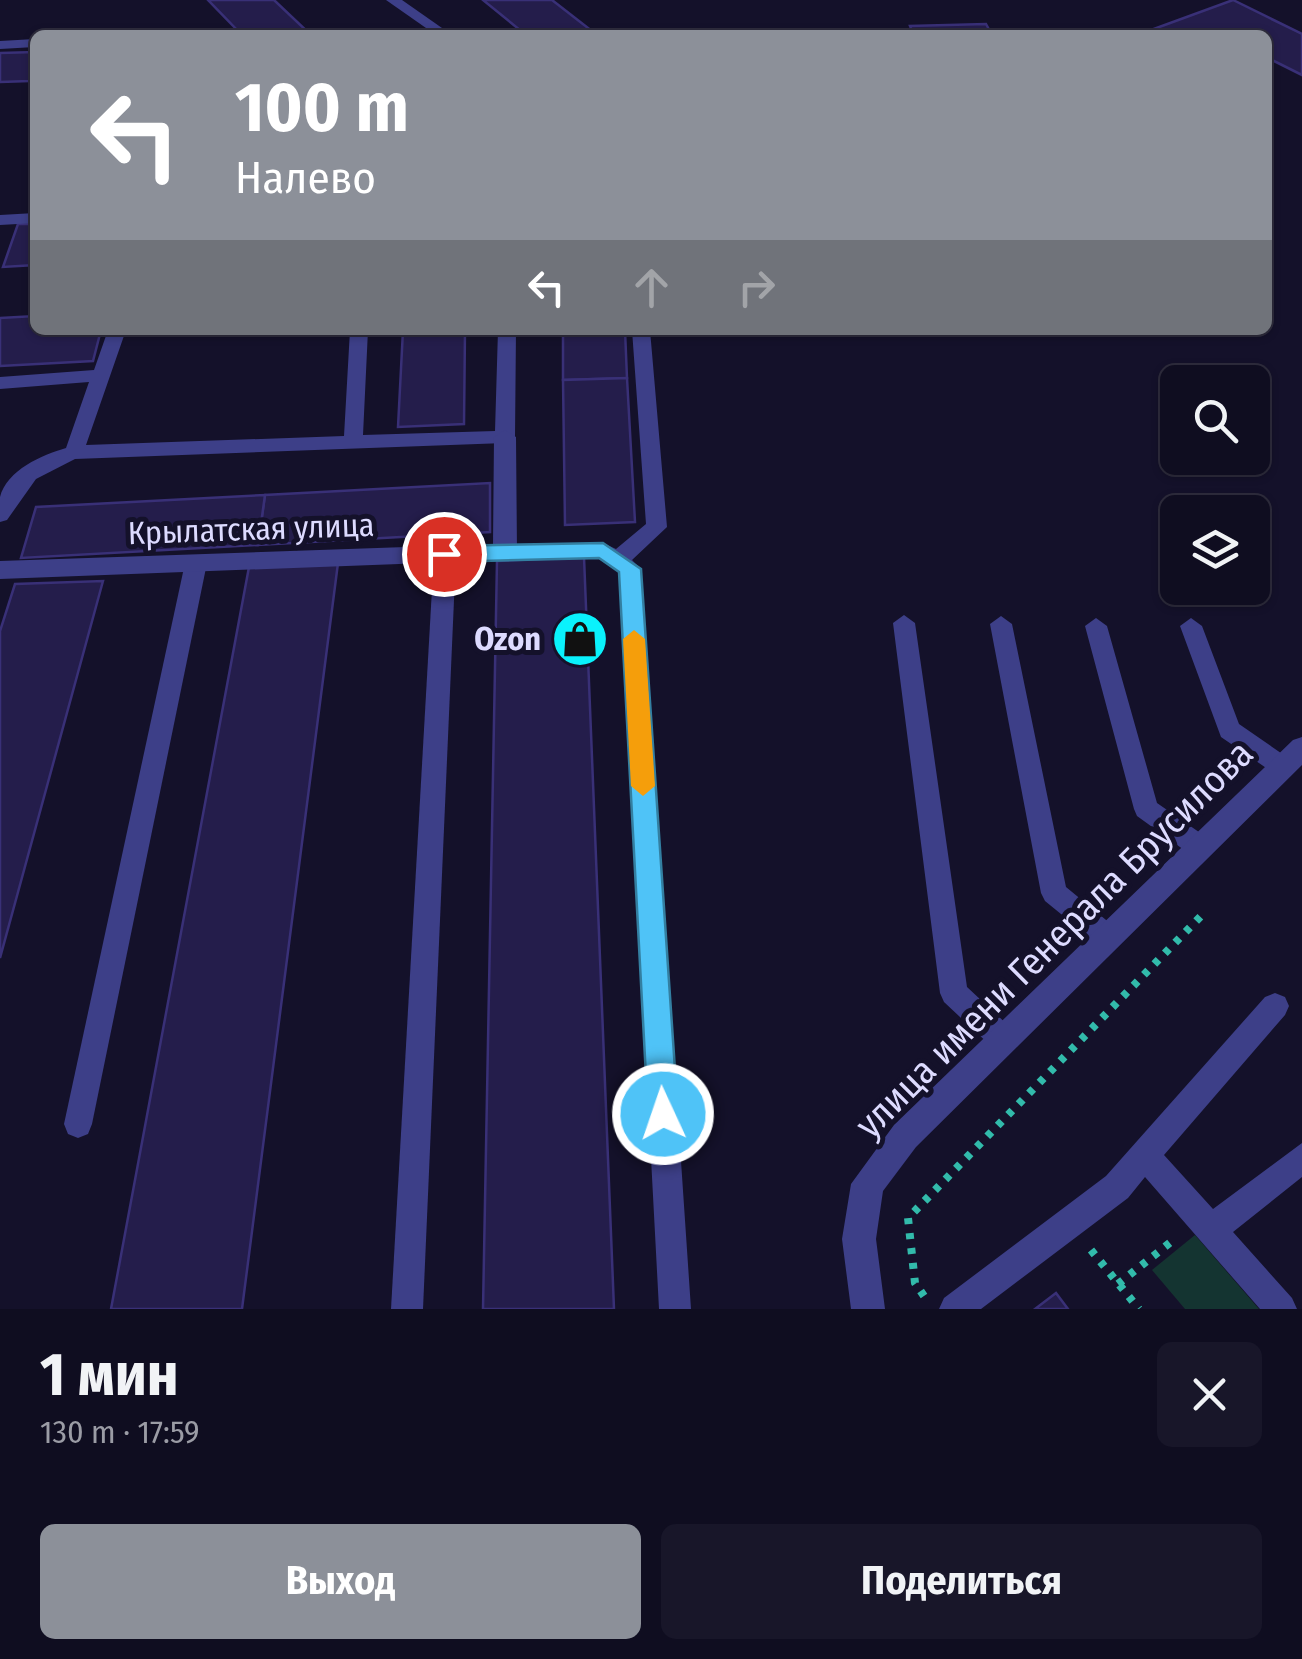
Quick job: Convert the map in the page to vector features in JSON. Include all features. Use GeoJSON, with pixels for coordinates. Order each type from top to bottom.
{"type":"FeatureCollection","features":[{"type":"Feature","properties":{"kind":"street"},"geometry":{"type":"LineString","coordinates":[[505,437],[505,552]]}},
{"type":"Feature","properties":{"kind":"street","name":"Крылатская улица"},"geometry":{"type":"LineString","coordinates":[[1,568],[505,552]]}},
{"type":"Feature","properties":{"kind":"street","name":"улица имени Генерала Брусилова"},"geometry":{"type":"LineString","coordinates":[[868,1309],[859,1239],[868,1184],[904,1136],[1292,757]]}},
{"type":"Feature","properties":{"kind":"lane"},"geometry":{"type":"LineString","coordinates":[[393,0],[438,30]]}},
{"type":"Feature","properties":{"kind":"lane"},"geometry":{"type":"LineString","coordinates":[[0,45],[30,43]]}},
{"type":"Feature","properties":{"kind":"lane"},"geometry":{"type":"LineString","coordinates":[[0,220],[30,218]]}},
{"type":"Feature","properties":{"kind":"lane"},"geometry":{"type":"LineString","coordinates":[[74,452],[116,335]]}},
{"type":"Feature","properties":{"kind":"lane"},"geometry":{"type":"LineString","coordinates":[[352,442],[359,335]]}},
{"type":"Feature","properties":{"kind":"lane"},"geometry":{"type":"LineString","coordinates":[[0,516],[10,494],[42,460],[74,452],[505,437],[507,335]]}},
{"type":"Feature","properties":{"kind":"lane"},"geometry":{"type":"LineString","coordinates":[[617,560],[657,527],[641,335]]}},
{"type":"Feature","properties":{"kind":"lane"},"geometry":{"type":"LineString","coordinates":[[0,382],[104,375]]}},
{"type":"Feature","properties":{"kind":"lane"},"geometry":{"type":"LineString","coordinates":[[505,552],[603,551],[630,569],[675,1309]]}},
{"type":"Feature","properties":{"kind":"lane"},"geometry":{"type":"LineString","coordinates":[[407,1309],[444,554]]}},
{"type":"Feature","properties":{"kind":"lane"},"geometry":{"type":"LineString","coordinates":[[78,1124],[196,563]]}},
{"type":"Feature","properties":{"kind":"lane"},"geometry":{"type":"LineString","coordinates":[[904,624],[954,993],[1002,1038]]}},
{"type":"Feature","properties":{"kind":"lane"},"geometry":{"type":"LineString","coordinates":[[1001,624],[1054,893],[1108,937]]}},
{"type":"Feature","properties":{"kind":"lane"},"geometry":{"type":"LineString","coordinates":[[1096,626],[1146,809],[1200,847]]}},
{"type":"Feature","properties":{"kind":"lane"},"geometry":{"type":"LineString","coordinates":[[1190,626],[1229,730],[1292,757]]}},
{"type":"Feature","properties":{"kind":"lane"},"geometry":{"type":"LineString","coordinates":[[955,1309],[1117,1188],[1275,1006]]}},
{"type":"Feature","properties":{"kind":"lane"},"geometry":{"type":"LineString","coordinates":[[1145,1155],[1280,1309]]}},
{"type":"Feature","properties":{"kind":"lane"},"geometry":{"type":"LineString","coordinates":[[1206,1224],[1302,1158]]}},
{"type":"Feature","properties":{"kind":"path"},"geometry":{"type":"LineString","coordinates":[[934,1309],[915,1283],[908,1218],[1202,915]]}},
{"type":"Feature","properties":{"kind":"path"},"geometry":{"type":"LineString","coordinates":[[1118,1284],[1206,1224]]}},
{"type":"Feature","properties":{"kind":"path"},"geometry":{"type":"LineString","coordinates":[[1074,1257],[1088,1247],[1139,1309]]}},
{"type":"Feature","properties":{"kind":"green space"},"geometry":{"type":"Polygon","coordinates":[[[1195,1235],[1259,1309],[1185,1309],[1152,1270],[1195,1235]]]}},
{"type":"Feature","properties":{"kind":"building"},"geometry":{"type":"Polygon","coordinates":[[[208,0],[274,0],[306,30],[237,30],[208,0]]]}},
{"type":"Feature","properties":{"kind":"building"},"geometry":{"type":"Polygon","coordinates":[[[483,0],[552,0],[591,30],[520,30],[483,0]]]}},
{"type":"Feature","properties":{"kind":"building"},"geometry":{"type":"Polygon","coordinates":[[[1233,0],[1302,34],[1302,75],[1272,60],[1272,30],[1151,30],[1233,0]]]}},
{"type":"Feature","properties":{"kind":"building"},"geometry":{"type":"Polygon","coordinates":[[[986,24],[989,30],[912,30],[910,26],[986,24]]]}},
{"type":"Feature","properties":{"kind":"building"},"geometry":{"type":"Polygon","coordinates":[[[30,52],[29,81],[0,82],[0,53],[30,52]]]}},
{"type":"Feature","properties":{"kind":"building"},"geometry":{"type":"Polygon","coordinates":[[[18,224],[30,224],[30,265],[3,267],[18,224]]]}},
{"type":"Feature","properties":{"kind":"building"},"geometry":{"type":"Polygon","coordinates":[[[30,316],[30,335],[100,335],[93,361],[0,366],[0,318],[30,316]]]}},
{"type":"Feature","properties":{"kind":"building"},"geometry":{"type":"Polygon","coordinates":[[[403,335],[465,335],[464,424],[398,427],[403,335]]]}},
{"type":"Feature","properties":{"kind":"building"},"geometry":{"type":"Polygon","coordinates":[[[563,335],[625,335],[627,378],[563,380],[563,335]]]}},
{"type":"Feature","properties":{"kind":"building"},"geometry":{"type":"Polygon","coordinates":[[[627,378],[635,522],[565,525],[563,380],[627,378]]]}},
{"type":"Feature","properties":{"kind":"building"},"geometry":{"type":"Polygon","coordinates":[[[490,483],[490,532],[258,545],[265,495],[490,483]]]}},
{"type":"Feature","properties":{"kind":"building"},"geometry":{"type":"Polygon","coordinates":[[[265,495],[258,545],[21,558],[36,507],[265,495]]]}},
{"type":"Feature","properties":{"kind":"building"},"geometry":{"type":"Polygon","coordinates":[[[584,557],[614,1309],[483,1309],[497,561],[584,557]]]}},
{"type":"Feature","properties":{"kind":"building"},"geometry":{"type":"Polygon","coordinates":[[[338,563],[242,1309],[111,1309],[249,567],[338,563]]]}},
{"type":"Feature","properties":{"kind":"building"},"geometry":{"type":"Polygon","coordinates":[[[103,581],[0,958],[0,631],[15,584],[103,581]]]}},
{"type":"Feature","properties":{"kind":"building"},"geometry":{"type":"Polygon","coordinates":[[[1056,1293],[1068,1309],[1035,1309],[1056,1293]]]}},
{"type":"Feature","properties":{"kind":"slow traffic"},"geometry":{"type":"LineString","coordinates":[[634,639],[643,786]]}},
{"type":"Feature","properties":{"kind":"place","name":"Ozon"},"geometry":{"type":"Point","coordinates":[580,639]}},
{"type":"Feature","properties":{"kind":"route"},"geometry":{"type":"LineString","coordinates":[[444,554],[603,551],[630,569],[663,1114]]}}]}
